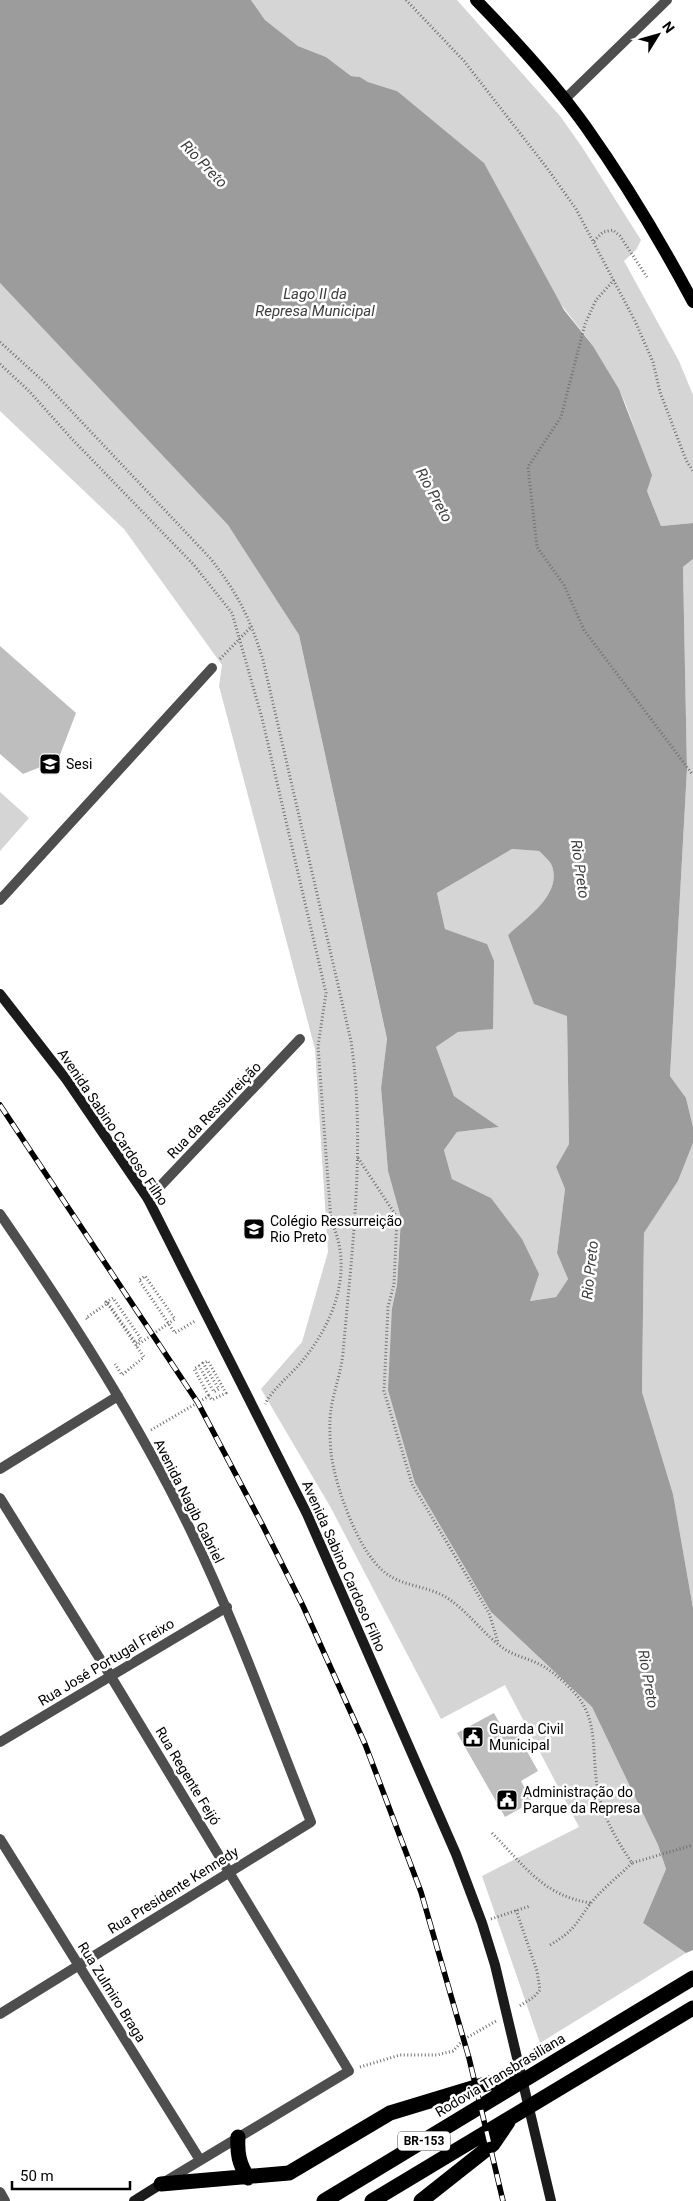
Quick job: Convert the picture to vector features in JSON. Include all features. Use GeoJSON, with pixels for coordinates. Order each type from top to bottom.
{"type":"FeatureCollection","features":[{"type":"Feature","properties":{"kind":"highway","name":"Rodovia Transbrasiliana"},"geometry":{"type":"LineString","coordinates":[[324,2201],[693,1978]]}},
{"type":"Feature","properties":{"kind":"highway","name":"BR-153"},"geometry":{"type":"LineString","coordinates":[[372,2201],[693,2008]]}},
{"type":"Feature","properties":{"kind":"highway"},"geometry":{"type":"LineString","coordinates":[[161,2184],[289,2173],[390,2113],[490,2083],[523,2080]]}},
{"type":"Feature","properties":{"kind":"highway"},"geometry":{"type":"LineString","coordinates":[[421,2201],[492,2144],[511,2118]]}},
{"type":"Feature","properties":{"kind":"highway"},"geometry":{"type":"LineString","coordinates":[[238,2137],[237,2152],[240,2165],[248,2178]]}},
{"type":"Feature","properties":{"kind":"main road"},"geometry":{"type":"LineString","coordinates":[[476,0],[565,100],[613,169],[693,302]]}},
{"type":"Feature","properties":{"kind":"main road","name":"Avenida Sabino Cardoso Filho"},"geometry":{"type":"LineString","coordinates":[[0,994],[66,1079],[148,1198],[307,1514],[456,1854],[482,1923],[550,2197]]}},
{"type":"Feature","properties":{"kind":"main road"},"geometry":{"type":"LineString","coordinates":[[134,2201],[161,2184]]}},
{"type":"Feature","properties":{"kind":"street"},"geometry":{"type":"LineString","coordinates":[[565,100],[667,0]]}},
{"type":"Feature","properties":{"kind":"street"},"geometry":{"type":"LineString","coordinates":[[0,900],[212,668]]}},
{"type":"Feature","properties":{"kind":"street","name":"Rua da Ressurreição"},"geometry":{"type":"LineString","coordinates":[[148,1198],[300,1040]]}},
{"type":"Feature","properties":{"kind":"street","name":"Avenida Nagib Gabriel"},"geometry":{"type":"LineString","coordinates":[[0,1214],[141,1434],[191,1530],[226,1607],[311,1822]]}},
{"type":"Feature","properties":{"kind":"street"},"geometry":{"type":"LineString","coordinates":[[0,1469],[118,1396]]}},
{"type":"Feature","properties":{"kind":"street","name":"Rua Regente Feijó"},"geometry":{"type":"LineString","coordinates":[[0,1498],[230,1871],[349,2071]]}},
{"type":"Feature","properties":{"kind":"street","name":"Rua José Portugal Freixo"},"geometry":{"type":"LineString","coordinates":[[0,1742],[226,1607]]}},
{"type":"Feature","properties":{"kind":"street","name":"Rua Presidente Kennedy"},"geometry":{"type":"LineString","coordinates":[[0,2014],[311,1822]]}},
{"type":"Feature","properties":{"kind":"street","name":"Rua Zulmiro Braga"},"geometry":{"type":"LineString","coordinates":[[0,1839],[200,2160]]}},
{"type":"Feature","properties":{"kind":"street"},"geometry":{"type":"LineString","coordinates":[[161,2184],[349,2071]]}},
{"type":"Feature","properties":{"kind":"street"},"geometry":{"type":"LineString","coordinates":[[0,2192],[5,2201]]}},
{"type":"Feature","properties":{"kind":"path"},"geometry":{"type":"LineString","coordinates":[[406,0],[464,61],[548,168],[576,209],[614,280],[653,362],[660,392],[686,460],[693,471]]}},
{"type":"Feature","properties":{"kind":"path"},"geometry":{"type":"LineString","coordinates":[[594,241],[603,232],[613,230],[620,236],[647,278]]}},
{"type":"Feature","properties":{"kind":"path"},"geometry":{"type":"LineString","coordinates":[[614,280],[596,300],[585,324],[561,417],[528,467],[537,547],[564,585],[584,630],[692,775]]}},
{"type":"Feature","properties":{"kind":"path"},"geometry":{"type":"LineString","coordinates":[[0,342],[43,381],[210,558],[232,587],[253,625],[263,660],[351,1041],[358,1086],[358,1158],[341,1373],[331,1410],[332,1453],[352,1526],[373,1559],[390,1576],[444,1596],[465,1612],[506,1650],[546,1668],[579,1698],[589,1719],[594,1742],[597,1786],[604,1814],[632,1863]]}},
{"type":"Feature","properties":{"kind":"path"},"geometry":{"type":"LineString","coordinates":[[0,364],[29,391],[78,445],[194,565],[232,612],[262,718],[326,993],[318,1046],[331,1220],[342,1250],[338,1295],[333,1312],[317,1342],[265,1404]]}},
{"type":"Feature","properties":{"kind":"path"},"geometry":{"type":"LineString","coordinates":[[212,668],[253,625]]}},
{"type":"Feature","properties":{"kind":"path"},"geometry":{"type":"LineString","coordinates":[[358,1158],[397,1217],[394,1284],[388,1306],[384,1391],[412,1484],[489,1613],[498,1643]]}},
{"type":"Feature","properties":{"kind":"path"},"geometry":{"type":"LineString","coordinates":[[136,1346],[175,1319],[145,1276],[139,1280],[175,1333],[195,1322]]}},
{"type":"Feature","properties":{"kind":"path"},"geometry":{"type":"LineString","coordinates":[[86,1318],[108,1303],[136,1343],[142,1339],[113,1298],[108,1304],[144,1358],[122,1375],[114,1361]]}},
{"type":"Feature","properties":{"kind":"path"},"geometry":{"type":"LineString","coordinates":[[208,1361],[226,1393],[212,1400],[209,1396],[194,1369],[199,1366],[214,1392],[219,1389],[204,1363],[208,1361]]}},
{"type":"Feature","properties":{"kind":"path"},"geometry":{"type":"LineString","coordinates":[[141,1434],[150,1428],[152,1432],[209,1396]]}},
{"type":"Feature","properties":{"kind":"path"},"geometry":{"type":"LineString","coordinates":[[492,1832],[548,1889],[562,1897],[591,1903]]}},
{"type":"Feature","properties":{"kind":"path"},"geometry":{"type":"LineString","coordinates":[[550,1945],[568,1934],[578,1924],[591,1903],[632,1863],[693,1845]]}},
{"type":"Feature","properties":{"kind":"path"},"geometry":{"type":"LineString","coordinates":[[482,1923],[530,1906]]}},
{"type":"Feature","properties":{"kind":"path"},"geometry":{"type":"LineString","coordinates":[[513,2010],[534,1997],[540,1990],[537,1971],[516,1910]]}},
{"type":"Feature","properties":{"kind":"path"},"geometry":{"type":"LineString","coordinates":[[349,2071],[400,2054],[437,2055],[453,2051],[464,2040],[499,2018]]}},
{"type":"Feature","properties":{"kind":"shaded area"},"geometry":{"type":"Polygon","coordinates":[[[251,0],[457,0],[560,116],[641,240],[636,250],[624,261],[679,361],[693,395],[693,523],[661,526],[647,491],[651,475],[626,405],[619,389],[593,346],[397,91],[368,82],[360,77],[351,76],[326,57],[298,46],[265,20],[251,0]]]}},
{"type":"Feature","properties":{"kind":"shaded area"},"geometry":{"type":"Polygon","coordinates":[[[0,283],[228,525],[299,635],[387,1040],[381,1088],[388,1171],[401,1218],[397,1285],[392,1308],[415,1483],[491,1612],[592,1707],[658,1845],[666,1869],[643,1923],[686,1953],[540,2043],[482,1876],[579,1827],[505,1685],[441,1719],[331,1508],[261,1389],[302,1342],[328,1252],[315,1049],[219,686],[222,665],[124,529],[0,411],[0,283]]]}},
{"type":"Feature","properties":{"kind":"shaded area"},"geometry":{"type":"Polygon","coordinates":[[[693,559],[693,1127],[686,1098],[670,1076],[687,769],[683,567],[693,559]]]}},
{"type":"Feature","properties":{"kind":"shaded area"},"geometry":{"type":"Polygon","coordinates":[[[0,792],[29,818],[0,851],[0,792]]]}},
{"type":"Feature","properties":{"kind":"shaded area"},"geometry":{"type":"Polygon","coordinates":[[[512,849],[539,851],[552,866],[554,877],[552,887],[547,896],[508,935],[567,1016],[569,1144],[556,1167],[565,1189],[557,1253],[568,1279],[556,1297],[529,1301],[491,1198],[452,1179],[444,1150],[457,1132],[499,1127],[454,1096],[436,1047],[458,1032],[493,1028],[487,944],[445,929],[437,893],[512,849]]]}},
{"type":"Feature","properties":{"kind":"shaded area"},"geometry":{"type":"Polygon","coordinates":[[[693,1143],[693,1608],[673,1494],[642,1392],[644,1233],[678,1181],[693,1143]]]}},
{"type":"Feature","properties":{"kind":"water","name":"Lago II da Represa Municipal"},"geometry":{"type":"Polygon","coordinates":[[[0,0],[251,0],[265,20],[298,46],[326,57],[351,76],[360,77],[368,82],[397,91],[484,163],[564,310],[593,346],[619,389],[652,475],[647,491],[661,526],[693,523],[693,559],[683,567],[687,769],[670,1076],[686,1098],[693,1127],[693,1143],[678,1181],[644,1233],[642,1392],[673,1494],[693,1608],[693,1950],[686,1953],[643,1923],[666,1869],[658,1845],[592,1707],[491,1612],[415,1483],[388,1390],[392,1308],[397,1285],[401,1218],[388,1171],[381,1088],[387,1039],[299,635],[228,525],[0,283],[0,0]],[[512,849],[437,893],[445,929],[487,944],[494,961],[493,1029],[458,1032],[436,1047],[454,1096],[499,1127],[457,1132],[444,1150],[452,1179],[491,1198],[522,1239],[539,1274],[530,1301],[556,1297],[568,1279],[557,1253],[565,1189],[556,1167],[569,1144],[567,1016],[534,1004],[508,935],[540,905],[552,887],[554,877],[552,866],[539,851],[512,849]]]}},
{"type":"Feature","properties":{"kind":"building"},"geometry":{"type":"Polygon","coordinates":[[[0,646],[76,713],[58,760],[23,774],[0,754],[0,646]]]}},
{"type":"Feature","properties":{"kind":"building"},"geometry":{"type":"Polygon","coordinates":[[[494,1713],[504,1731],[513,1726],[538,1771],[521,1781],[532,1802],[505,1817],[457,1733],[494,1713]]]}},
{"type":"Feature","properties":{"kind":"railway"},"geometry":{"type":"LineString","coordinates":[[0,1105],[198,1403],[303,1606],[365,1744],[421,1892],[469,2058],[503,2201]]}},
{"type":"Feature","properties":{"kind":"place","name":"Sesi"},"geometry":{"type":"Point","coordinates":[50,764]}},
{"type":"Feature","properties":{"kind":"place","name":"Colégio Ressurreição Rio Preto"},"geometry":{"type":"Point","coordinates":[254,1229]}},
{"type":"Feature","properties":{"kind":"place","name":"Guarda Civil Municipal"},"geometry":{"type":"Point","coordinates":[473,1737]}},
{"type":"Feature","properties":{"kind":"place","name":"Administração do Parque da Represa"},"geometry":{"type":"Point","coordinates":[507,1800]}},
{"type":"Feature","properties":{"kind":"water label","name":"Rio Preto"},"geometry":{"type":"Point","coordinates":[204,164]}},
{"type":"Feature","properties":{"kind":"water label","name":"Rio Preto"},"geometry":{"type":"Point","coordinates":[434,495]}},
{"type":"Feature","properties":{"kind":"water label","name":"Rio Preto"},"geometry":{"type":"Point","coordinates":[580,869]}},
{"type":"Feature","properties":{"kind":"water label","name":"Rio Preto"},"geometry":{"type":"Point","coordinates":[590,1270]}},
{"type":"Feature","properties":{"kind":"water label","name":"Rio Preto"},"geometry":{"type":"Point","coordinates":[648,1679]}}]}
